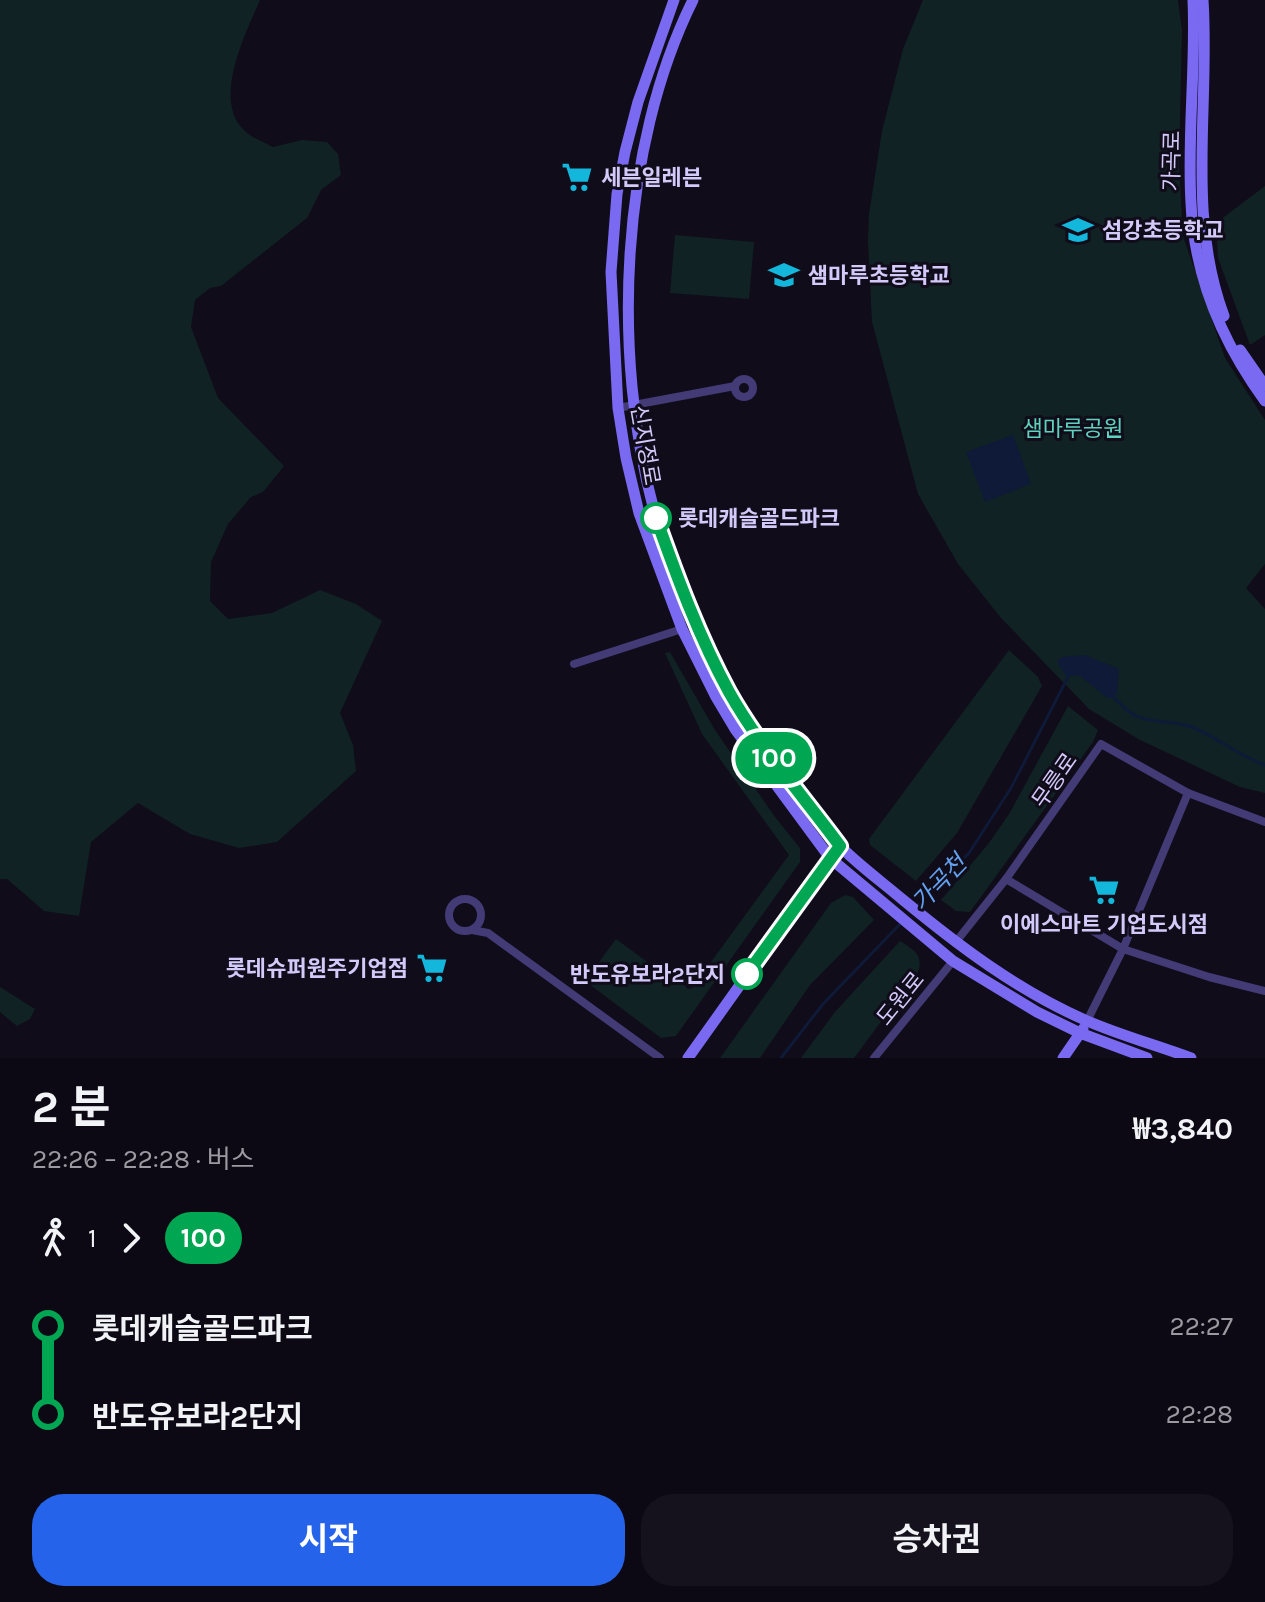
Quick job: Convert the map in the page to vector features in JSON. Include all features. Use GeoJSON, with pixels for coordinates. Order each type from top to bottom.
{"type":"FeatureCollection","features":[{"type":"Feature","properties":{"kind":"street","name":"신지정로"},"geometry":{"type":"LineString","coordinates":[[674,0],[638,102],[617,194],[611,272],[618,408],[639,513],[660,575],[682,629],[735,729],[830,858],[953,961],[1037,1012],[1080,1033]]}},
{"type":"Feature","properties":{"kind":"street","name":"신지정로"},"geometry":{"type":"LineString","coordinates":[[693,0],[658,86],[637,192],[629,295],[635,406],[656,518],[678,580],[730,694],[840,846],[955,943],[1005,978],[1087,1021],[1191,1058]]}},
{"type":"Feature","properties":{"kind":"street","name":"가곡로"},"geometry":{"type":"LineString","coordinates":[[1193,0],[1194,237],[1210,303],[1237,359],[1265,401]]}},
{"type":"Feature","properties":{"kind":"street","name":"가곡로"},"geometry":{"type":"LineString","coordinates":[[1203,0],[1195,173],[1204,236],[1214,291],[1234,341],[1265,386]]}},
{"type":"Feature","properties":{"kind":"street"},"geometry":{"type":"LineString","coordinates":[[618,408],[735,386]]}},
{"type":"Feature","properties":{"kind":"street"},"geometry":{"type":"LineString","coordinates":[[574,664],[697,623]]}},
{"type":"Feature","properties":{"kind":"street","name":"무릉로"},"geometry":{"type":"LineString","coordinates":[[955,943],[1006,879],[1101,744],[1188,793],[1265,822]]}},
{"type":"Feature","properties":{"kind":"street"},"geometry":{"type":"LineString","coordinates":[[1063,1058],[1087,1021],[1123,949],[1188,793]]}},
{"type":"Feature","properties":{"kind":"street"},"geometry":{"type":"LineString","coordinates":[[688,1058],[840,846]]}},
{"type":"Feature","properties":{"kind":"street"},"geometry":{"type":"LineString","coordinates":[[1006,879],[1123,949],[1209,977],[1265,991]]}},
{"type":"Feature","properties":{"kind":"street"},"geometry":{"type":"LineString","coordinates":[[488,933],[479,906],[471,899],[460,899],[452,906],[449,915],[453,925],[462,930],[488,933],[660,1058]]}},
{"type":"Feature","properties":{"kind":"street"},"geometry":{"type":"LineString","coordinates":[[472,930],[481,917]]}},
{"type":"Feature","properties":{"kind":"street","name":"도원로"},"geometry":{"type":"LineString","coordinates":[[874,1058],[953,961]]}},
{"type":"Feature","properties":{"kind":"street"},"geometry":{"type":"LineString","coordinates":[[1080,1033],[1147,1058]]}},
{"type":"Feature","properties":{"kind":"green space"},"geometry":{"type":"Polygon","coordinates":[[[0,0],[260,0],[234,67],[231,103],[235,118],[245,131],[273,147],[302,140],[327,142],[338,154],[341,175],[321,190],[307,218],[221,286],[210,288],[195,300],[191,327],[218,398],[284,466],[263,492],[251,497],[228,524],[211,562],[210,601],[228,619],[272,613],[320,590],[356,604],[382,621],[340,713],[353,745],[356,771],[277,842],[239,848],[190,834],[138,803],[91,842],[79,916],[44,911],[7,879],[0,879],[0,0]]]}},
{"type":"Feature","properties":{"kind":"green space","name":"샘마루공원"},"geometry":{"type":"Polygon","coordinates":[[[923,0],[1178,0],[1182,31],[1179,165],[1183,236],[1225,358],[1265,420],[1265,564],[1246,588],[1265,609],[1265,793],[1240,787],[1138,739],[1089,709],[1001,618],[958,564],[918,494],[872,322],[868,241],[869,214],[882,131],[903,49],[923,0]]]}},
{"type":"Feature","properties":{"kind":"green space"},"geometry":{"type":"Polygon","coordinates":[[[1265,186],[1265,335],[1250,345],[1218,258],[1216,223],[1265,186]]]}},
{"type":"Feature","properties":{"kind":"green space"},"geometry":{"type":"Polygon","coordinates":[[[675,235],[754,242],[749,299],[670,293],[675,235]]]}},
{"type":"Feature","properties":{"kind":"green space"},"geometry":{"type":"Polygon","coordinates":[[[1009,650],[1038,677],[1042,686],[957,833],[916,881],[870,845],[869,839],[1009,650]]]}},
{"type":"Feature","properties":{"kind":"green space"},"geometry":{"type":"Polygon","coordinates":[[[670,652],[715,730],[800,848],[800,862],[676,1036],[661,1038],[585,981],[616,939],[676,983],[681,982],[688,989],[692,988],[789,855],[702,734],[665,653],[670,652]]]}},
{"type":"Feature","properties":{"kind":"green space"},"geometry":{"type":"Polygon","coordinates":[[[1068,706],[1098,730],[1093,742],[970,912],[956,911],[941,900],[1009,814],[1068,706]]]}},
{"type":"Feature","properties":{"kind":"green space"},"geometry":{"type":"Polygon","coordinates":[[[845,895],[853,897],[874,920],[810,985],[760,1058],[720,1058],[831,903],[845,895]]]}},
{"type":"Feature","properties":{"kind":"green space"},"geometry":{"type":"Polygon","coordinates":[[[900,941],[919,957],[918,972],[854,1058],[801,1058],[835,1012],[900,941]]]}},
{"type":"Feature","properties":{"kind":"green space"},"geometry":{"type":"Polygon","coordinates":[[[0,987],[35,1009],[30,1019],[17,1026],[0,1012],[0,987]]]}},
{"type":"Feature","properties":{"kind":"water"},"geometry":{"type":"Polygon","coordinates":[[[1013,435],[1031,484],[985,502],[966,452],[1013,435]]]}},
{"type":"Feature","properties":{"kind":"water"},"geometry":{"type":"Polygon","coordinates":[[[1085,655],[1119,669],[1114,697],[1107,698],[1080,676],[1065,675],[1057,661],[1062,657],[1085,655]]]}},
{"type":"Feature","properties":{"kind":"waterway","name":"가곡천"},"geometry":{"type":"LineString","coordinates":[[917,906],[969,853],[1011,788],[1070,673]]}},
{"type":"Feature","properties":{"kind":"waterway"},"geometry":{"type":"LineString","coordinates":[[1112,695],[1136,716],[1192,727],[1265,765]]}},
{"type":"Feature","properties":{"kind":"waterway","name":"가곡천"},"geometry":{"type":"LineString","coordinates":[[781,1058],[823,1004],[901,923]]}},
{"type":"Feature","properties":{"kind":"bus line","name":"100"},"geometry":{"type":"LineString","coordinates":[[656,518],[678,580],[730,694],[840,846],[747,974]]}},
{"type":"Feature","properties":{"kind":"place","name":"세븐일레븐"},"geometry":{"type":"Point","coordinates":[577,177]}},
{"type":"Feature","properties":{"kind":"place","name":"섬강초등학교"},"geometry":{"type":"Point","coordinates":[1078,230]}},
{"type":"Feature","properties":{"kind":"place","name":"샘마루초등학교"},"geometry":{"type":"Point","coordinates":[784,275]}},
{"type":"Feature","properties":{"kind":"place","name":"롯데캐슬골드파크"},"geometry":{"type":"Point","coordinates":[656,518]}},
{"type":"Feature","properties":{"kind":"place","name":"이에스마트 기업도시점"},"geometry":{"type":"Point","coordinates":[1104,890]}},
{"type":"Feature","properties":{"kind":"place","name":"롯데슈퍼원주기업점"},"geometry":{"type":"Point","coordinates":[432,968]}},
{"type":"Feature","properties":{"kind":"place","name":"반도유보라2단지"},"geometry":{"type":"Point","coordinates":[747,974]}}]}
